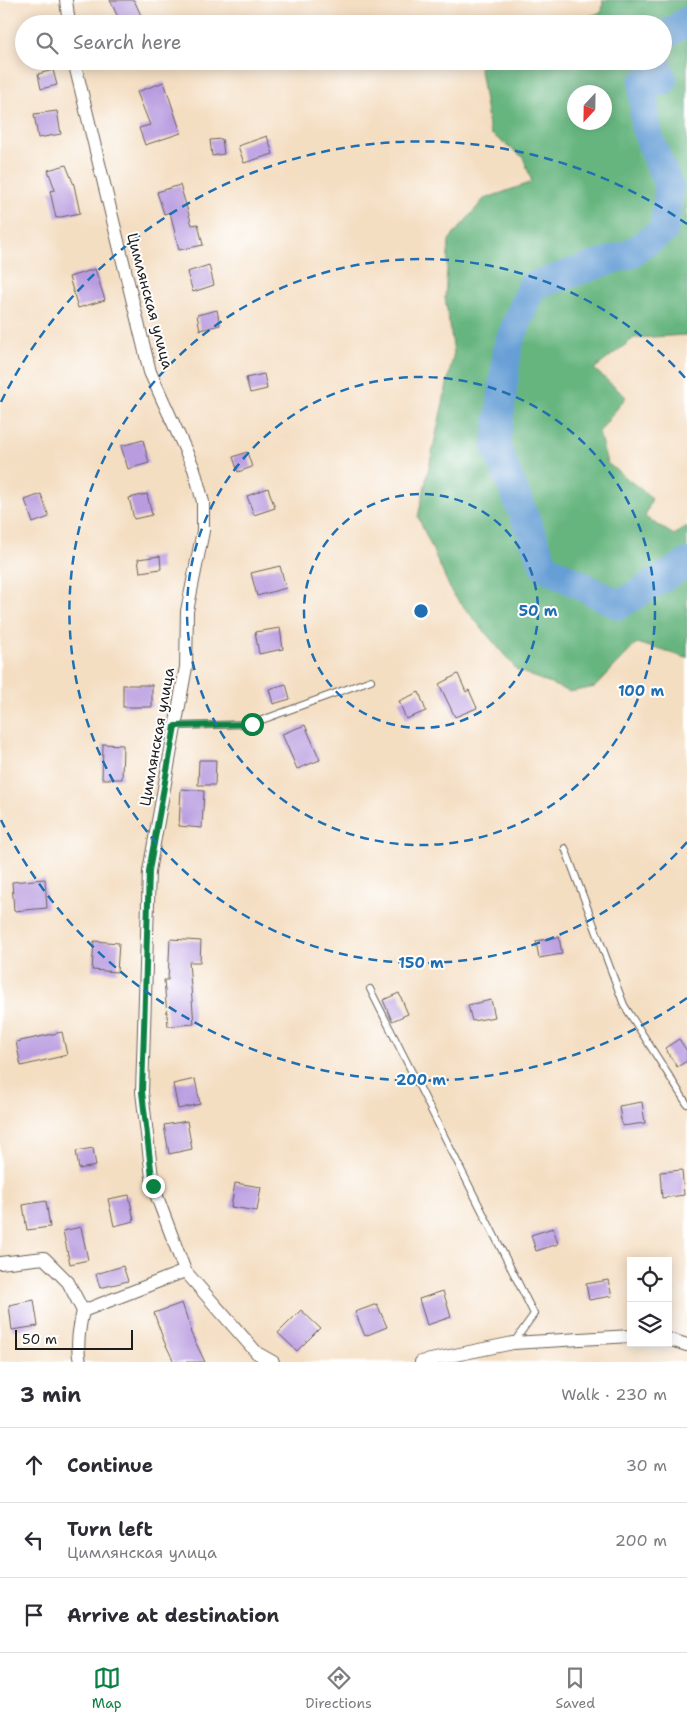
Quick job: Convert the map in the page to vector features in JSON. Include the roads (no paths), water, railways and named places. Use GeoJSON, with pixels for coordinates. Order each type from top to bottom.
{"type":"FeatureCollection","features":[{"type":"Feature","properties":{"kind":"street"},"geometry":{"type":"LineString","coordinates":[[66,0],[68,15]]}},
{"type":"Feature","properties":{"kind":"street","name":"Цимлянская улица"},"geometry":{"type":"LineString","coordinates":[[76,70],[150,372],[194,469],[203,502],[203,532],[187,611],[186,667],[149,871],[142,1092],[153,1186],[185,1271]]}},
{"type":"Feature","properties":{"kind":"street"},"geometry":{"type":"LineString","coordinates":[[0,1262],[44,1258],[68,1282],[83,1311],[79,1327],[78,1352],[80,1362]]}},
{"type":"Feature","properties":{"kind":"street"},"geometry":{"type":"LineString","coordinates":[[83,1311],[185,1271],[257,1353],[272,1362]]}},
{"type":"Feature","properties":{"kind":"street"},"geometry":{"type":"LineString","coordinates":[[422,1362],[513,1343],[627,1336]]}},
{"type":"Feature","properties":{"kind":"street"},"geometry":{"type":"LineString","coordinates":[[672,1340],[687,1345]]}},
{"type":"Feature","properties":{"kind":"lane"},"geometry":{"type":"LineString","coordinates":[[175,726],[252,724],[371,680]]}},
{"type":"Feature","properties":{"kind":"lane"},"geometry":{"type":"LineString","coordinates":[[565,848],[624,1005],[687,1104]]}},
{"type":"Feature","properties":{"kind":"lane"},"geometry":{"type":"LineString","coordinates":[[370,989],[534,1314],[513,1343]]}},
{"type":"Feature","properties":{"kind":"waterway"},"geometry":{"type":"LineString","coordinates":[[672,31],[687,21]]}},
{"type":"Feature","properties":{"kind":"waterway"},"geometry":{"type":"LineString","coordinates":[[659,70],[663,81],[643,83],[645,127],[669,187],[664,230],[630,254],[532,286],[508,345],[496,447],[545,567],[619,605],[687,563]]}}]}
